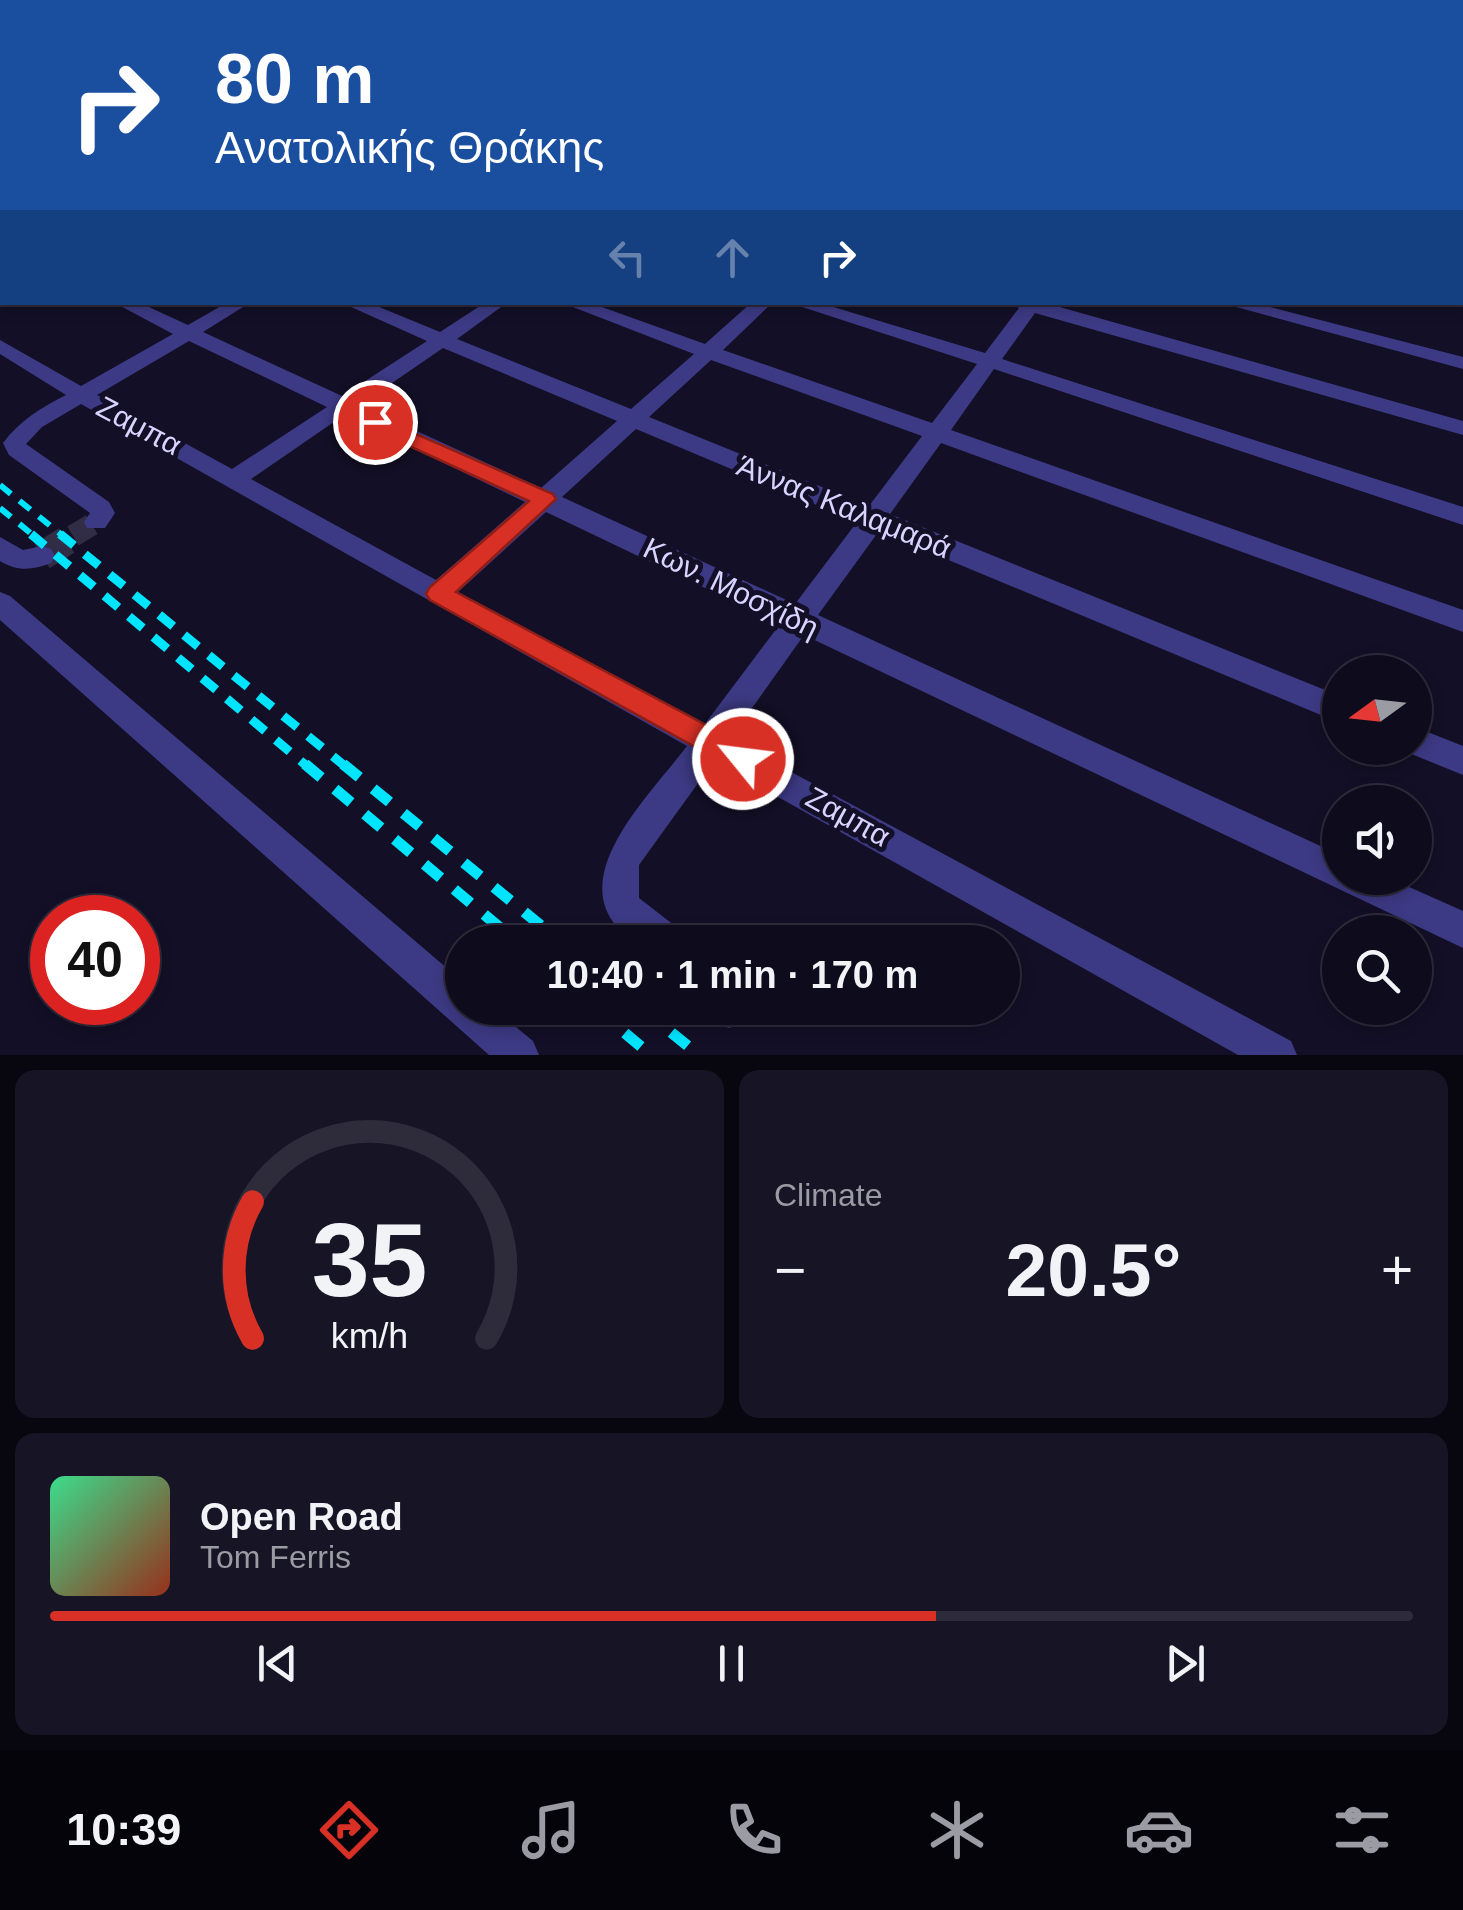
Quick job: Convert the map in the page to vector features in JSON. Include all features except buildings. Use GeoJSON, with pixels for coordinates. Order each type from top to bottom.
{"type":"FeatureCollection","features":[{"type":"Feature","properties":{"kind":"street","name":"Κων. Μοσχίδη"},"geometry":{"type":"LineString","coordinates":[[128,305],[1322,864]]}},
{"type":"Feature","properties":{"kind":"street"},"geometry":{"type":"LineString","coordinates":[[96,522],[103,514],[100,508],[16,450],[14,443],[34,422],[236,305]]}},
{"type":"Feature","properties":{"kind":"street","name":"Άννας Καλαμαρά"},"geometry":{"type":"LineString","coordinates":[[356,305],[1322,703]]}},
{"type":"Feature","properties":{"kind":"street"},"geometry":{"type":"LineString","coordinates":[[234,478],[495,305]]}},
{"type":"Feature","properties":{"kind":"street"},"geometry":{"type":"LineString","coordinates":[[577,305],[1463,621]]}},
{"type":"Feature","properties":{"kind":"street"},"geometry":{"type":"LineString","coordinates":[[438,594],[761,305]]}},
{"type":"Feature","properties":{"kind":"street"},"geometry":{"type":"LineString","coordinates":[[806,305],[1463,516]]}},
{"type":"Feature","properties":{"kind":"street"},"geometry":{"type":"LineString","coordinates":[[640,925],[629,918],[616,893],[623,860],[1026,305]]}},
{"type":"Feature","properties":{"kind":"street"},"geometry":{"type":"LineString","coordinates":[[1031,305],[1463,428]]}},
{"type":"Feature","properties":{"kind":"street"},"geometry":{"type":"LineString","coordinates":[[1239,305],[1463,363]]}},
{"type":"Feature","properties":{"kind":"street","name":"Ζαμπα"},"geometry":{"type":"LineString","coordinates":[[0,346],[438,594],[1277,1055]]}},
{"type":"Feature","properties":{"kind":"street"},"geometry":{"type":"LineString","coordinates":[[0,546],[16,560],[28,562],[42,556]]}},
{"type":"Feature","properties":{"kind":"street"},"geometry":{"type":"LineString","coordinates":[[0,603],[87,683],[445,991]]}},
{"type":"Feature","properties":{"kind":"street"},"geometry":{"type":"LineString","coordinates":[[1432,748],[1463,761]]}},
{"type":"Feature","properties":{"kind":"street"},"geometry":{"type":"LineString","coordinates":[[1387,895],[1463,930]]}},
{"type":"Feature","properties":{"kind":"street"},"geometry":{"type":"LineString","coordinates":[[484,1025],[519,1055]]}},
{"type":"Feature","properties":{"kind":"tunnel"},"geometry":{"type":"LineString","coordinates":[[73,536],[96,522]]}},
{"type":"Feature","properties":{"kind":"tunnel"},"geometry":{"type":"LineString","coordinates":[[42,556],[77,534]]}},
{"type":"Feature","properties":{"kind":"railway"},"geometry":{"type":"LineString","coordinates":[[0,485],[63,536]]}},
{"type":"Feature","properties":{"kind":"railway"},"geometry":{"type":"LineString","coordinates":[[0,508],[34,536]]}},
{"type":"Feature","properties":{"kind":"railway"},"geometry":{"type":"LineString","coordinates":[[31,534],[308,767]]}},
{"type":"Feature","properties":{"kind":"railway"},"geometry":{"type":"LineString","coordinates":[[60,534],[346,767]]}},
{"type":"Feature","properties":{"kind":"railway"},"geometry":{"type":"LineString","coordinates":[[305,764],[497,925]]}},
{"type":"Feature","properties":{"kind":"railway"},"geometry":{"type":"LineString","coordinates":[[343,764],[540,925]]}},
{"type":"Feature","properties":{"kind":"railway"},"geometry":{"type":"LineString","coordinates":[[615,1025],[651,1055]]}},
{"type":"Feature","properties":{"kind":"railway"},"geometry":{"type":"LineString","coordinates":[[662,1025],[699,1055]]}},
{"type":"Feature","properties":{"kind":"route"},"geometry":{"type":"LineString","coordinates":[[375,422],[545,499],[438,594],[743,759]]}}]}
